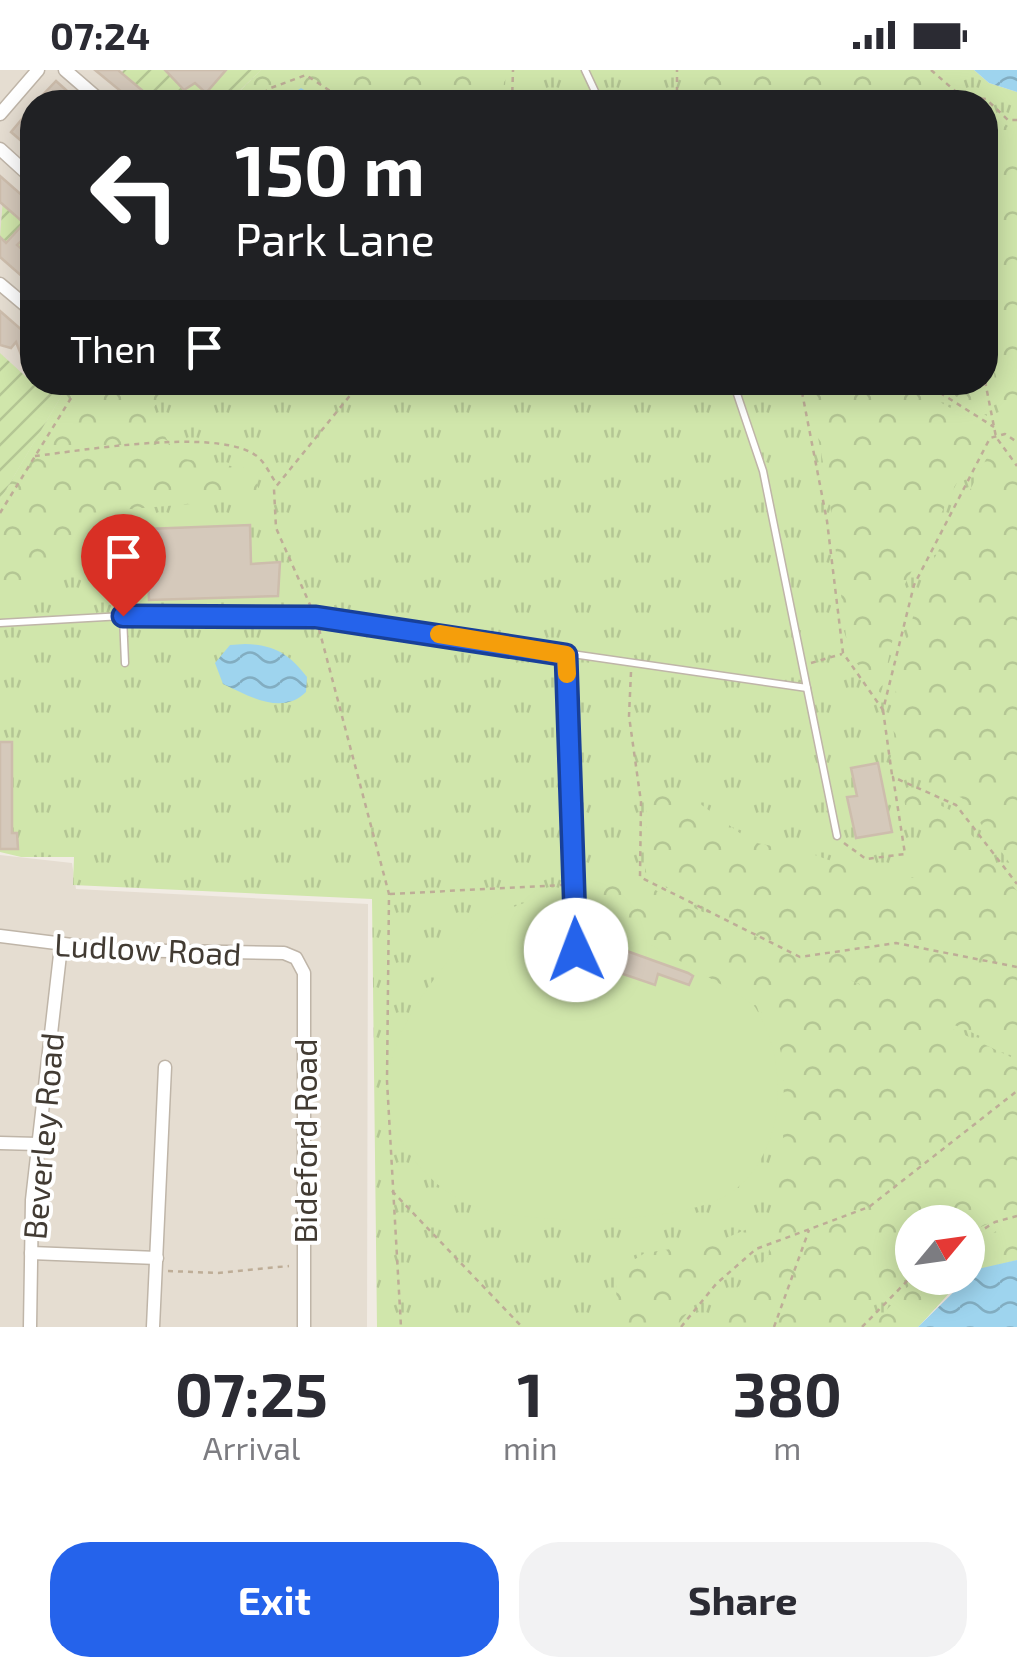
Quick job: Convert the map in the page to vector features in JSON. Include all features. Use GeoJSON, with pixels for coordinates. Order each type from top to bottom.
{"type":"FeatureCollection","features":[{"type":"Feature","properties":{"kind":"street"},"geometry":{"type":"LineString","coordinates":[[21,90],[38,70]]}},
{"type":"Feature","properties":{"kind":"street"},"geometry":{"type":"LineString","coordinates":[[65,70],[88,90]]}},
{"type":"Feature","properties":{"kind":"street"},"geometry":{"type":"LineString","coordinates":[[0,114],[20,91]]}},
{"type":"Feature","properties":{"kind":"street"},"geometry":{"type":"LineString","coordinates":[[0,150],[20,168]]}},
{"type":"Feature","properties":{"kind":"street"},"geometry":{"type":"LineString","coordinates":[[0,284],[20,301]]}},
{"type":"Feature","properties":{"kind":"street","name":"Ludlow Road"},"geometry":{"type":"LineString","coordinates":[[0,936],[61,946],[284,953],[296,958]]}},
{"type":"Feature","properties":{"kind":"street","name":"Beverley Road"},"geometry":{"type":"LineString","coordinates":[[30,1327],[30,1253],[38,1144],[61,946]]}},
{"type":"Feature","properties":{"kind":"street","name":"Bideford Road"},"geometry":{"type":"LineString","coordinates":[[296,958],[304,973],[304,1327]]}},
{"type":"Feature","properties":{"kind":"street"},"geometry":{"type":"LineString","coordinates":[[153,1327],[165,1067]]}},
{"type":"Feature","properties":{"kind":"street"},"geometry":{"type":"LineString","coordinates":[[0,1143],[38,1144]]}},
{"type":"Feature","properties":{"kind":"street"},"geometry":{"type":"LineString","coordinates":[[30,1253],[156,1264]]}},
{"type":"Feature","properties":{"kind":"lane"},"geometry":{"type":"LineString","coordinates":[[738,395],[763,471],[837,836]]}},
{"type":"Feature","properties":{"kind":"lane"},"geometry":{"type":"LineString","coordinates":[[120,546],[125,662]]}},
{"type":"Feature","properties":{"kind":"lane"},"geometry":{"type":"LineString","coordinates":[[0,623],[123,616],[316,617],[632,666],[807,688]]}},
{"type":"Feature","properties":{"kind":"lane"},"geometry":{"type":"LineString","coordinates":[[566,655],[576,950],[612,949]]}},
{"type":"Feature","properties":{"kind":"path"},"geometry":{"type":"LineString","coordinates":[[267,90],[312,70]]}},
{"type":"Feature","properties":{"kind":"path"},"geometry":{"type":"LineString","coordinates":[[931,70],[955,90]]}},
{"type":"Feature","properties":{"kind":"path"},"geometry":{"type":"LineString","coordinates":[[306,75],[329,90]]}},
{"type":"Feature","properties":{"kind":"path"},"geometry":{"type":"LineString","coordinates":[[0,514],[74,395]]}},
{"type":"Feature","properties":{"kind":"path"},"geometry":{"type":"LineString","coordinates":[[351,395],[276,485],[272,498],[276,528],[316,617],[389,894],[390,1190],[401,1327]]}},
{"type":"Feature","properties":{"kind":"path"},"geometry":{"type":"LineString","coordinates":[[803,395],[827,521],[843,653],[883,710]]}},
{"type":"Feature","properties":{"kind":"path"},"geometry":{"type":"LineString","coordinates":[[943,395],[994,428]]}},
{"type":"Feature","properties":{"kind":"path"},"geometry":{"type":"LineString","coordinates":[[988,395],[996,437],[1017,466]]}},
{"type":"Feature","properties":{"kind":"path"},"geometry":{"type":"LineString","coordinates":[[837,836],[866,860],[904,854],[883,710],[914,584],[990,438],[1005,434],[1017,442]]}},
{"type":"Feature","properties":{"kind":"path"},"geometry":{"type":"LineString","coordinates":[[35,456],[177,440],[249,450],[260,458],[276,485]]}},
{"type":"Feature","properties":{"kind":"path"},"geometry":{"type":"LineString","coordinates":[[802,666],[843,653]]}},
{"type":"Feature","properties":{"kind":"path"},"geometry":{"type":"LineString","coordinates":[[632,666],[630,716],[641,802],[640,877],[800,957],[896,943],[1017,966]]}},
{"type":"Feature","properties":{"kind":"path"},"geometry":{"type":"LineString","coordinates":[[893,777],[956,805],[1017,884]]}},
{"type":"Feature","properties":{"kind":"path"},"geometry":{"type":"LineString","coordinates":[[389,894],[574,885]]}},
{"type":"Feature","properties":{"kind":"path"},"geometry":{"type":"LineString","coordinates":[[681,1327],[716,1284],[756,1249],[870,1206],[1017,1091]]}},
{"type":"Feature","properties":{"kind":"path"},"geometry":{"type":"LineString","coordinates":[[390,1190],[522,1327]]}},
{"type":"Feature","properties":{"kind":"path"},"geometry":{"type":"LineString","coordinates":[[985,1228],[1017,1216]]}},
{"type":"Feature","properties":{"kind":"path"},"geometry":{"type":"LineString","coordinates":[[774,1327],[809,1230]]}},
{"type":"Feature","properties":{"kind":"path"},"geometry":{"type":"LineString","coordinates":[[156,1264],[218,1272],[249,1266],[304,1266]]}},
{"type":"Feature","properties":{"kind":"path"},"geometry":{"type":"LineString","coordinates":[[862,1327],[895,1293]]}},
{"type":"Feature","properties":{"kind":"shaded area"},"geometry":{"type":"Polygon","coordinates":[[[0,70],[261,70],[240,90],[20,90],[20,395],[62,395],[0,500],[0,70]]]}},
{"type":"Feature","properties":{"kind":"shaded area"},"geometry":{"type":"Polygon","coordinates":[[[0,855],[72,863],[76,889],[368,904],[367,1327],[0,1327],[0,855]]]}},
{"type":"Feature","properties":{"kind":"green space"},"geometry":{"type":"Polygon","coordinates":[[[166,70],[184,90],[142,90],[121,73],[166,70]]]}},
{"type":"Feature","properties":{"kind":"green space"},"geometry":{"type":"Polygon","coordinates":[[[226,70],[261,70],[240,90],[209,90],[226,70]]]}},
{"type":"Feature","properties":{"kind":"green space"},"geometry":{"type":"Polygon","coordinates":[[[261,70],[974,70],[989,83],[1017,92],[1017,1260],[985,1268],[985,1205],[895,1205],[895,1295],[947,1295],[918,1327],[377,1327],[372,899],[73,885],[74,857],[21,857],[0,852],[0,500],[62,395],[998,395],[998,90],[241,90],[261,70]]]}},
{"type":"Feature","properties":{"kind":"green space"},"geometry":{"type":"Polygon","coordinates":[[[261,70],[506,70],[505,90],[241,90],[261,70]]]}},
{"type":"Feature","properties":{"kind":"green space"},"geometry":{"type":"Polygon","coordinates":[[[697,70],[924,70],[945,90],[708,90],[697,70]]]}},
{"type":"Feature","properties":{"kind":"green space"},"geometry":{"type":"Polygon","coordinates":[[[196,81],[204,83],[202,90],[184,90],[196,81]]]}},
{"type":"Feature","properties":{"kind":"green space"},"geometry":{"type":"Polygon","coordinates":[[[998,119],[1017,127],[1017,434],[1002,425],[997,395],[998,119]]]}},
{"type":"Feature","properties":{"kind":"green space"},"geometry":{"type":"Polygon","coordinates":[[[3,199],[20,214],[20,235],[16,232],[7,242],[0,237],[3,199]]]}},
{"type":"Feature","properties":{"kind":"green space"},"geometry":{"type":"Polygon","coordinates":[[[0,353],[20,371],[20,395],[62,395],[0,500],[0,353]]]}},
{"type":"Feature","properties":{"kind":"green space"},"geometry":{"type":"Polygon","coordinates":[[[62,395],[161,395],[151,413],[178,458],[251,469],[262,498],[119,510],[9,614],[0,615],[0,500],[62,395]]]}},
{"type":"Feature","properties":{"kind":"green space"},"geometry":{"type":"Polygon","coordinates":[[[809,395],[928,395],[985,428],[904,586],[881,694],[848,652],[828,487],[809,395]]]}},
{"type":"Feature","properties":{"kind":"green space"},"geometry":{"type":"Polygon","coordinates":[[[954,395],[983,395],[987,416],[954,395]]]}},
{"type":"Feature","properties":{"kind":"green space"},"geometry":{"type":"Polygon","coordinates":[[[995,442],[1017,451],[1017,873],[962,798],[899,771],[891,712],[920,586],[995,442]]]}},
{"type":"Feature","properties":{"kind":"green space"},"geometry":{"type":"Polygon","coordinates":[[[647,782],[699,803],[752,842],[812,854],[868,874],[913,878],[931,856],[919,820],[906,810],[902,787],[952,811],[1017,891],[1017,1052],[848,979],[1017,1060],[1017,1210],[985,1225],[985,1205],[895,1205],[895,1283],[851,1327],[698,1327],[768,1257],[783,1143],[784,1066],[776,1032],[754,1003],[587,912],[585,882],[614,871],[770,943],[645,875],[647,782]]]}},
{"type":"Feature","properties":{"kind":"green space"},"geometry":{"type":"Polygon","coordinates":[[[534,899],[556,899],[570,904],[694,969],[755,1007],[775,1059],[776,1118],[761,1159],[747,1178],[724,1197],[671,1213],[638,1217],[532,1217],[477,1207],[460,1199],[426,1174],[412,1157],[391,1119],[387,1099],[387,1079],[401,1034],[428,987],[476,929],[496,914],[534,899]]]}},
{"type":"Feature","properties":{"kind":"green space"},"geometry":{"type":"Polygon","coordinates":[[[767,1221],[754,1247],[712,1282],[676,1327],[617,1327],[616,1278],[627,1264],[645,1253],[716,1242],[767,1221]]]}},
{"type":"Feature","properties":{"kind":"green space"},"geometry":{"type":"Polygon","coordinates":[[[1017,1221],[1017,1260],[985,1268],[985,1237],[1017,1221]]]}},
{"type":"Feature","properties":{"kind":"green space"},"geometry":{"type":"Polygon","coordinates":[[[900,1295],[947,1295],[918,1327],[871,1327],[900,1295]]]}},
{"type":"Feature","properties":{"kind":"water"},"geometry":{"type":"Polygon","coordinates":[[[974,70],[1017,70],[1017,92],[989,83],[974,70]]]}},
{"type":"Feature","properties":{"kind":"water"},"geometry":{"type":"Polygon","coordinates":[[[230,645],[265,646],[294,662],[307,677],[306,692],[287,703],[265,702],[223,684],[215,663],[230,645]]]}},
{"type":"Feature","properties":{"kind":"water"},"geometry":{"type":"Polygon","coordinates":[[[1017,1260],[1017,1327],[918,1327],[951,1295],[985,1295],[985,1267],[1017,1260]]]}},
{"type":"Feature","properties":{"kind":"building"},"geometry":{"type":"Polygon","coordinates":[[[95,70],[118,70],[142,90],[119,90],[95,70]]]}},
{"type":"Feature","properties":{"kind":"building"},"geometry":{"type":"Polygon","coordinates":[[[165,70],[226,70],[209,90],[195,83],[184,90],[165,70]]]}},
{"type":"Feature","properties":{"kind":"building"},"geometry":{"type":"Polygon","coordinates":[[[56,81],[66,90],[47,90],[56,81]]]}},
{"type":"Feature","properties":{"kind":"building"},"geometry":{"type":"Polygon","coordinates":[[[20,121],[20,140],[11,132],[20,121]]]}},
{"type":"Feature","properties":{"kind":"building"},"geometry":{"type":"Polygon","coordinates":[[[0,176],[20,194],[20,220],[0,202],[0,176]]]}},
{"type":"Feature","properties":{"kind":"building"},"geometry":{"type":"Polygon","coordinates":[[[20,227],[20,274],[0,257],[0,237],[6,243],[20,227]]]}},
{"type":"Feature","properties":{"kind":"building"},"geometry":{"type":"Polygon","coordinates":[[[0,311],[20,328],[20,352],[16,342],[11,348],[0,345],[0,311]]]}},
{"type":"Feature","properties":{"kind":"building"},"geometry":{"type":"Polygon","coordinates":[[[250,525],[251,564],[280,562],[278,596],[149,600],[146,529],[250,525]]]}},
{"type":"Feature","properties":{"kind":"building"},"geometry":{"type":"Polygon","coordinates":[[[0,742],[12,742],[12,833],[17,833],[18,849],[0,849],[0,742]]]}},
{"type":"Feature","properties":{"kind":"building"},"geometry":{"type":"Polygon","coordinates":[[[878,763],[892,832],[856,838],[847,797],[857,796],[851,768],[878,763]]]}},
{"type":"Feature","properties":{"kind":"building"},"geometry":{"type":"Polygon","coordinates":[[[624,950],[688,973],[693,976],[689,985],[658,974],[655,985],[617,972],[624,950]]]}},
{"type":"Feature","properties":{"kind":"slow traffic"},"geometry":{"type":"LineString","coordinates":[[439,634],[566,655],[567,674]]}},
{"type":"Feature","properties":{"kind":"route"},"geometry":{"type":"LineString","coordinates":[[123,616],[316,617],[566,655],[576,950]]}}]}
